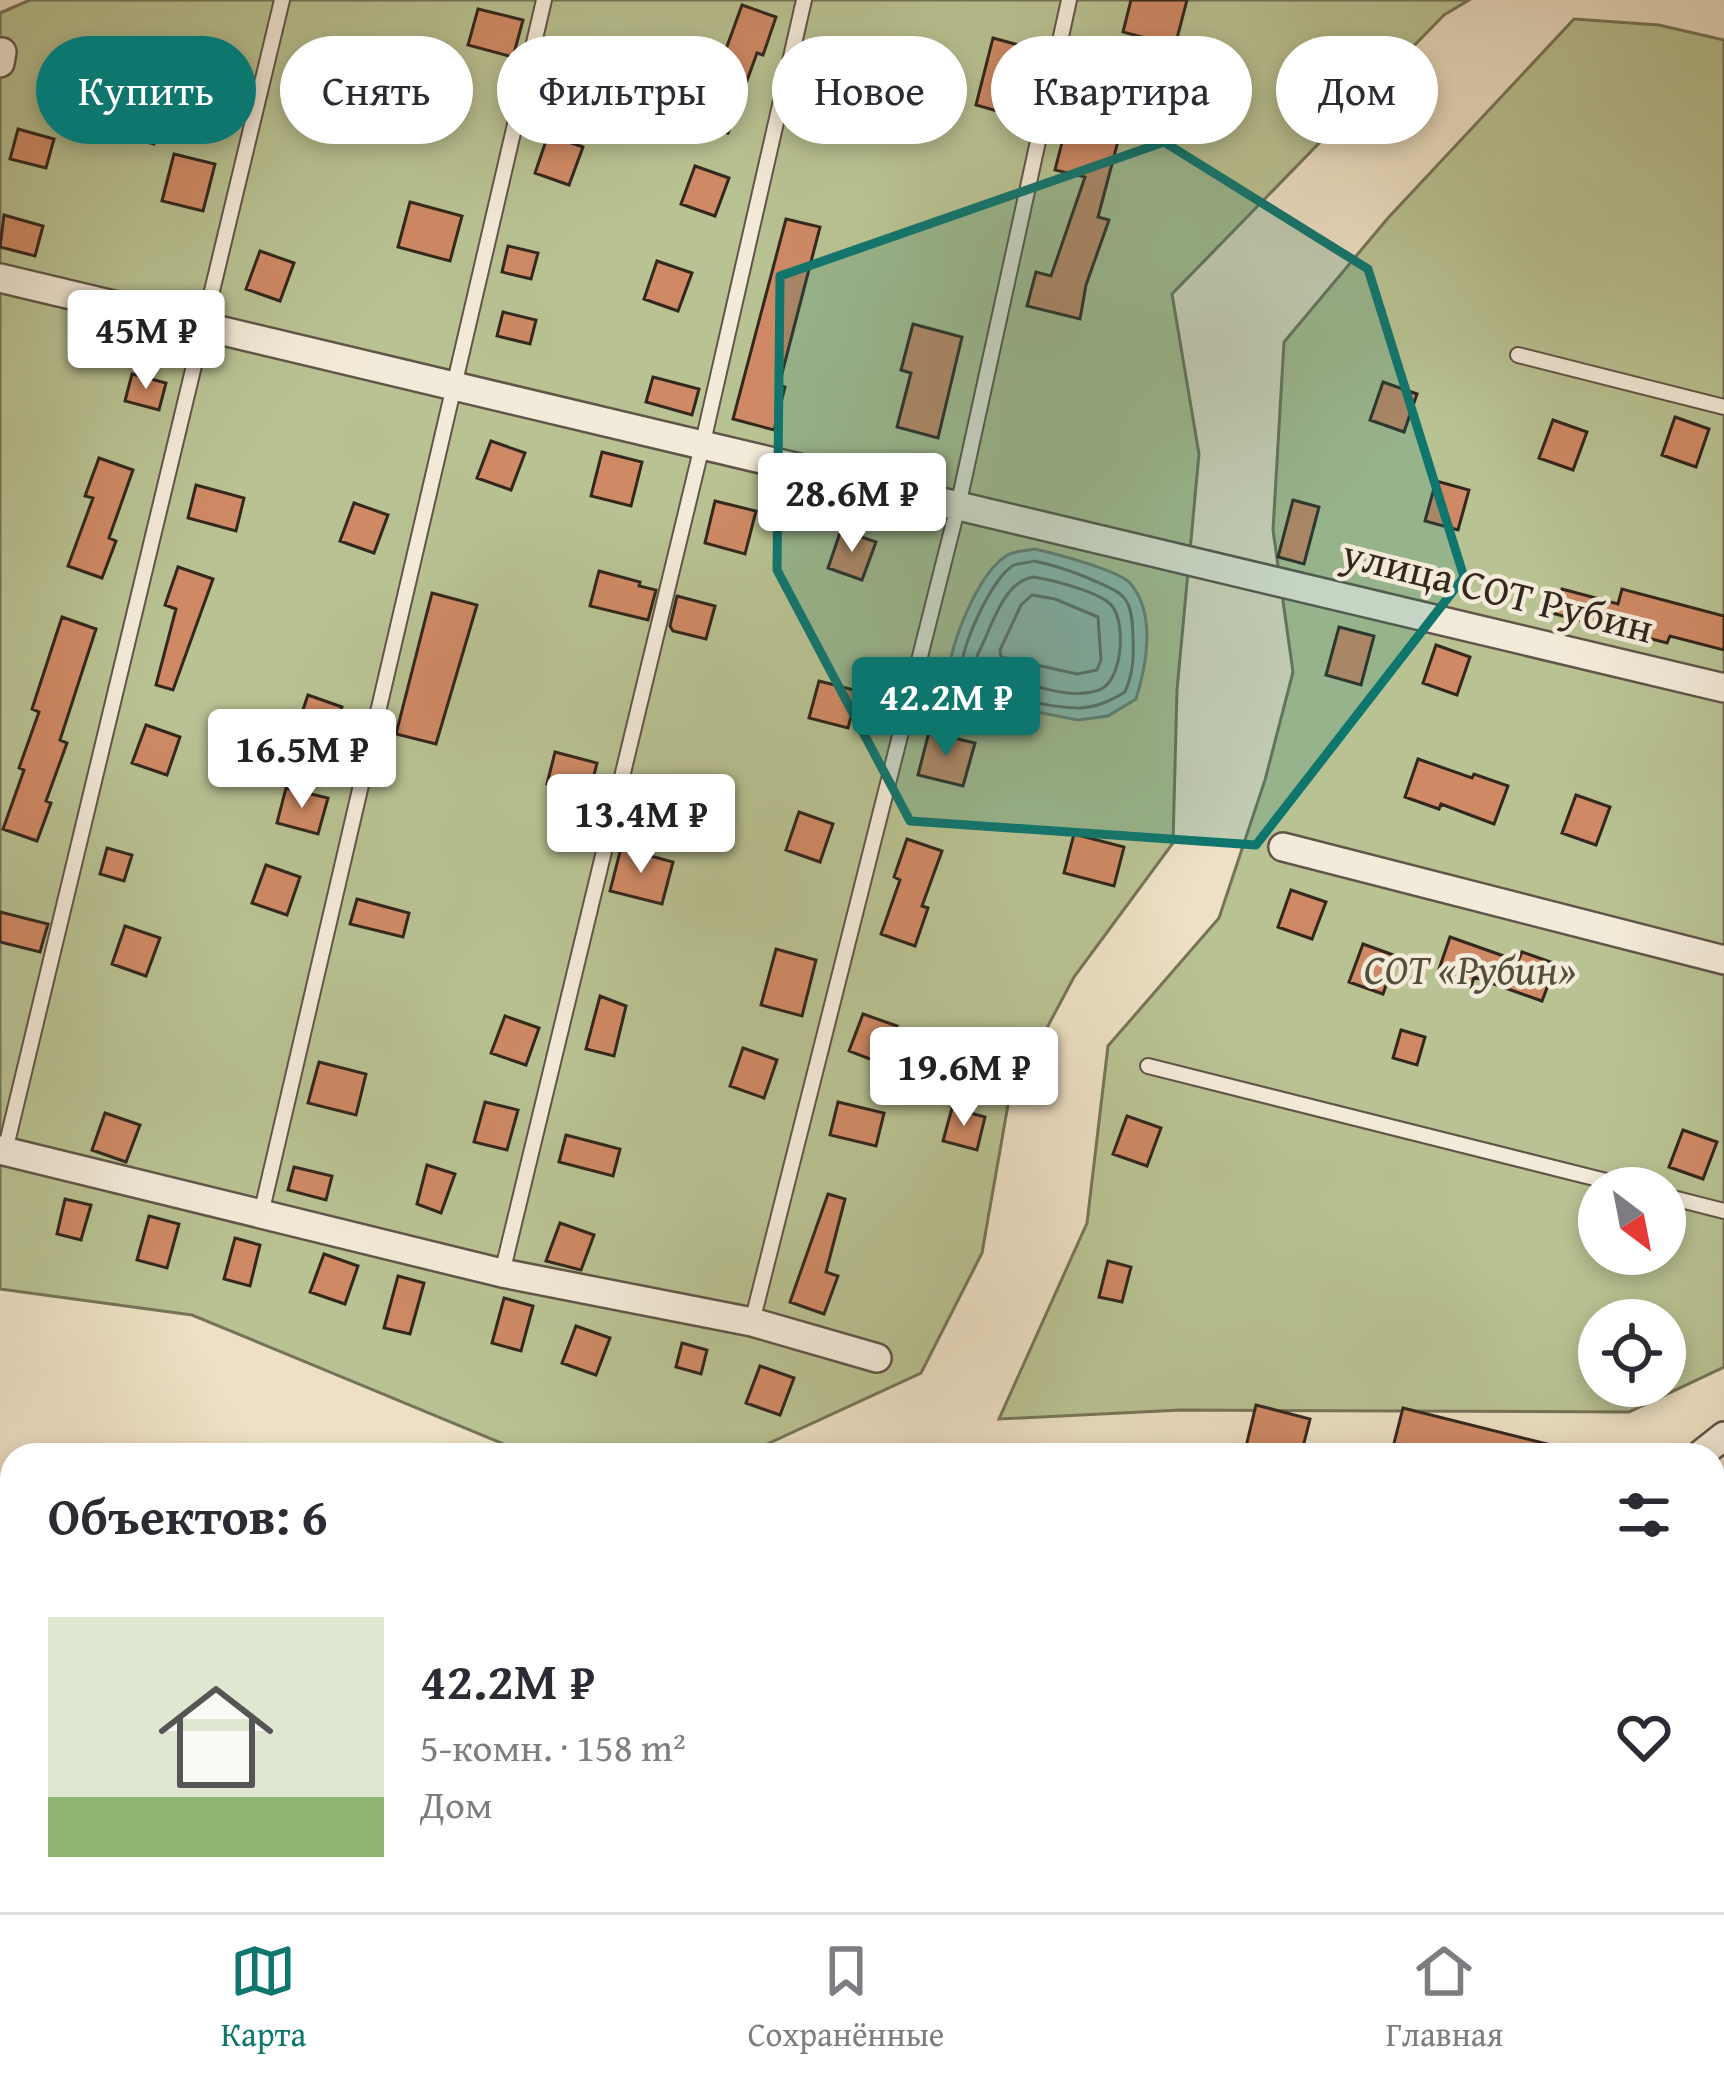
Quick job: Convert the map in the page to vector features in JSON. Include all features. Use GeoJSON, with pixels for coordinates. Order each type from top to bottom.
{"type":"FeatureCollection","features":[{"type":"Feature","properties":{"kind":"street","name":"улица СОТ Рубин"},"geometry":{"type":"LineString","coordinates":[[0,278],[1724,688]]}},
{"type":"Feature","properties":{"kind":"street"},"geometry":{"type":"LineString","coordinates":[[1283,847],[1724,960]]}},
{"type":"Feature","properties":{"kind":"street"},"geometry":{"type":"LineString","coordinates":[[2,1151],[502,1273],[752,1322],[877,1358]]}},
{"type":"Feature","properties":{"kind":"lane"},"geometry":{"type":"LineString","coordinates":[[2,1151],[282,0]]}},
{"type":"Feature","properties":{"kind":"lane"},"geometry":{"type":"LineString","coordinates":[[261,1214],[544,0]]}},
{"type":"Feature","properties":{"kind":"lane"},"geometry":{"type":"LineString","coordinates":[[502,1273],[703,442],[804,0]]}},
{"type":"Feature","properties":{"kind":"lane"},"geometry":{"type":"LineString","coordinates":[[752,1322],[958,506],[1069,0]]}},
{"type":"Feature","properties":{"kind":"lane"},"geometry":{"type":"LineString","coordinates":[[1518,355],[1724,407]]}},
{"type":"Feature","properties":{"kind":"lane"},"geometry":{"type":"LineString","coordinates":[[1148,1066],[1578,1174]]}},
{"type":"Feature","properties":{"kind":"lane"},"geometry":{"type":"LineString","coordinates":[[1686,1201],[1724,1211]]}},
{"type":"Feature","properties":{"kind":"highlighted area"},"geometry":{"type":"Polygon","coordinates":[[[1164,142],[1368,269],[1464,577],[1256,845],[910,821],[777,570],[780,276],[1164,142]]]}},
{"type":"Feature","properties":{"kind":"green space"},"geometry":{"type":"Polygon","coordinates":[[[30,0],[1469,0],[1444,15],[1424,36],[1276,36],[1276,144],[1318,144],[1172,294],[1199,454],[1177,690],[1173,843],[1074,977],[1009,1099],[982,1253],[921,1373],[769,1443],[501,1443],[192,1315],[0,1289],[0,13],[30,0]]]}},
{"type":"Feature","properties":{"kind":"green space","name":"СОТ «Рубин»"},"geometry":{"type":"Polygon","coordinates":[[[1574,19],[1659,25],[1724,40],[1724,1367],[1686,1385],[1686,1299],[1578,1299],[1578,1407],[1640,1407],[1629,1412],[1181,1410],[999,1419],[1087,1223],[1108,1046],[1219,918],[1265,780],[1293,672],[1273,530],[1284,342],[1388,218],[1574,19]]]}},
{"type":"Feature","properties":{"kind":"water"},"geometry":{"type":"Polygon","coordinates":[[[1034,549],[1113,573],[1130,583],[1138,595],[1147,639],[1140,685],[1136,699],[1108,716],[1078,720],[975,700],[948,676],[960,629],[985,578],[1006,556],[1034,549]]]}},
{"type":"Feature","properties":{"kind":"building"},"geometry":{"type":"Polygon","coordinates":[[[1131,0],[1187,0],[1178,36],[1123,32],[1131,0]]]}},
{"type":"Feature","properties":{"kind":"building"},"geometry":{"type":"Polygon","coordinates":[[[742,5],[776,17],[763,55],[757,53],[748,78],[748,36],[731,36],[742,5]]]}},
{"type":"Feature","properties":{"kind":"building"},"geometry":{"type":"Polygon","coordinates":[[[478,9],[523,20],[519,36],[497,36],[497,53],[473,46],[470,36],[478,9]]]}},
{"type":"Feature","properties":{"kind":"building"},"geometry":{"type":"Polygon","coordinates":[[[991,46],[991,109],[976,105],[991,46]]]}},
{"type":"Feature","properties":{"kind":"building"},"geometry":{"type":"Polygon","coordinates":[[[18,129],[36,134],[36,144],[53,144],[46,168],[10,159],[18,129]]]}},
{"type":"Feature","properties":{"kind":"building"},"geometry":{"type":"Polygon","coordinates":[[[545,144],[583,147],[569,185],[535,173],[545,144]]]}},
{"type":"Feature","properties":{"kind":"building"},"geometry":{"type":"Polygon","coordinates":[[[1062,144],[1117,144],[1098,217],[1109,220],[1086,285],[1080,319],[1027,306],[1036,272],[1051,276],[1085,177],[1055,170],[1062,144]]]}},
{"type":"Feature","properties":{"kind":"building"},"geometry":{"type":"Polygon","coordinates":[[[174,154],[215,164],[203,211],[162,201],[174,154]]]}},
{"type":"Feature","properties":{"kind":"building"},"geometry":{"type":"Polygon","coordinates":[[[695,166],[729,178],[715,216],[681,204],[695,166]]]}},
{"type":"Feature","properties":{"kind":"building"},"geometry":{"type":"Polygon","coordinates":[[[410,202],[462,216],[450,261],[398,247],[410,202]]]}},
{"type":"Feature","properties":{"kind":"building"},"geometry":{"type":"Polygon","coordinates":[[[4,215],[43,226],[35,256],[0,247],[4,215]]]}},
{"type":"Feature","properties":{"kind":"building"},"geometry":{"type":"Polygon","coordinates":[[[786,219],[820,227],[779,385],[785,387],[774,430],[733,419],[786,219]]]}},
{"type":"Feature","properties":{"kind":"building"},"geometry":{"type":"Polygon","coordinates":[[[508,246],[538,253],[531,279],[502,272],[508,246]]]}},
{"type":"Feature","properties":{"kind":"building"},"geometry":{"type":"Polygon","coordinates":[[[260,251],[294,263],[280,301],[246,289],[260,251]]]}},
{"type":"Feature","properties":{"kind":"building"},"geometry":{"type":"Polygon","coordinates":[[[657,261],[692,273],[678,311],[644,299],[657,261]]]}},
{"type":"Feature","properties":{"kind":"building"},"geometry":{"type":"Polygon","coordinates":[[[503,312],[536,320],[530,344],[497,336],[503,312]]]}},
{"type":"Feature","properties":{"kind":"building"},"geometry":{"type":"Polygon","coordinates":[[[913,324],[962,337],[938,438],[897,427],[911,373],[901,370],[913,324]]]}},
{"type":"Feature","properties":{"kind":"building"},"geometry":{"type":"Polygon","coordinates":[[[132,374],[166,383],[159,410],[125,401],[132,374]]]}},
{"type":"Feature","properties":{"kind":"building"},"geometry":{"type":"Polygon","coordinates":[[[653,377],[699,389],[692,415],[646,402],[653,377]]]}},
{"type":"Feature","properties":{"kind":"building"},"geometry":{"type":"Polygon","coordinates":[[[1383,382],[1417,394],[1404,432],[1370,420],[1383,382]]]}},
{"type":"Feature","properties":{"kind":"building"},"geometry":{"type":"Polygon","coordinates":[[[1675,417],[1709,429],[1696,467],[1662,455],[1675,417]]]}},
{"type":"Feature","properties":{"kind":"building"},"geometry":{"type":"Polygon","coordinates":[[[1553,420],[1587,432],[1573,470],[1539,458],[1553,420]]]}},
{"type":"Feature","properties":{"kind":"building"},"geometry":{"type":"Polygon","coordinates":[[[491,441],[525,453],[511,490],[477,478],[491,441]]]}},
{"type":"Feature","properties":{"kind":"building"},"geometry":{"type":"Polygon","coordinates":[[[602,452],[642,462],[631,506],[591,496],[602,452]]]}},
{"type":"Feature","properties":{"kind":"building"},"geometry":{"type":"Polygon","coordinates":[[[99,458],[133,470],[109,538],[116,541],[102,578],[68,566],[93,498],[85,496],[99,458]]]}},
{"type":"Feature","properties":{"kind":"building"},"geometry":{"type":"Polygon","coordinates":[[[1436,481],[1469,490],[1458,530],[1425,521],[1436,481]]]}},
{"type":"Feature","properties":{"kind":"building"},"geometry":{"type":"Polygon","coordinates":[[[196,485],[244,498],[236,531],[188,518],[196,485]]]}},
{"type":"Feature","properties":{"kind":"building"},"geometry":{"type":"Polygon","coordinates":[[[1293,500],[1319,507],[1304,564],[1278,557],[1293,500]]]}},
{"type":"Feature","properties":{"kind":"building"},"geometry":{"type":"Polygon","coordinates":[[[715,501],[756,511],[745,554],[705,543],[715,501]]]}},
{"type":"Feature","properties":{"kind":"building"},"geometry":{"type":"Polygon","coordinates":[[[354,503],[388,515],[374,553],[340,541],[354,503]]]}},
{"type":"Feature","properties":{"kind":"building"},"geometry":{"type":"Polygon","coordinates":[[[841,530],[876,542],[862,580],[828,568],[841,530]]]}},
{"type":"Feature","properties":{"kind":"building"},"geometry":{"type":"Polygon","coordinates":[[[178,567],[213,579],[173,690],[156,685],[176,609],[165,605],[178,567]]]}},
{"type":"Feature","properties":{"kind":"building"},"geometry":{"type":"Polygon","coordinates":[[[599,571],[656,590],[648,620],[590,606],[599,571]]]}},
{"type":"Feature","properties":{"kind":"building"},"geometry":{"type":"Polygon","coordinates":[[[1562,589],[1618,604],[1622,589],[1724,616],[1724,650],[1670,636],[1667,643],[1555,614],[1562,589]]]}},
{"type":"Feature","properties":{"kind":"building"},"geometry":{"type":"Polygon","coordinates":[[[432,593],[477,605],[436,744],[396,734],[432,593]]]}},
{"type":"Feature","properties":{"kind":"building"},"geometry":{"type":"Polygon","coordinates":[[[677,596],[715,606],[706,639],[673,631],[677,596]]]}},
{"type":"Feature","properties":{"kind":"building"},"geometry":{"type":"Polygon","coordinates":[[[62,617],[96,629],[60,740],[67,743],[37,841],[3,829],[24,770],[19,768],[39,712],[32,709],[62,617]]]}},
{"type":"Feature","properties":{"kind":"building"},"geometry":{"type":"Polygon","coordinates":[[[1339,627],[1374,636],[1361,685],[1326,675],[1339,627]]]}},
{"type":"Feature","properties":{"kind":"building"},"geometry":{"type":"Polygon","coordinates":[[[1436,645],[1470,657],[1457,695],[1423,683],[1436,645]]]}},
{"type":"Feature","properties":{"kind":"building"},"geometry":{"type":"Polygon","coordinates":[[[819,681],[858,691],[848,728],[809,718],[819,681]]]}},
{"type":"Feature","properties":{"kind":"building"},"geometry":{"type":"Polygon","coordinates":[[[308,695],[342,707],[329,745],[295,733],[308,695]]]}},
{"type":"Feature","properties":{"kind":"building"},"geometry":{"type":"Polygon","coordinates":[[[146,725],[180,737],[167,775],[132,763],[146,725]]]}},
{"type":"Feature","properties":{"kind":"building"},"geometry":{"type":"Polygon","coordinates":[[[929,732],[975,743],[963,786],[918,775],[929,732]]]}},
{"type":"Feature","properties":{"kind":"building"},"geometry":{"type":"Polygon","coordinates":[[[555,752],[597,763],[589,795],[547,784],[555,752]]]}},
{"type":"Feature","properties":{"kind":"building"},"geometry":{"type":"Polygon","coordinates":[[[1418,759],[1508,786],[1494,824],[1441,804],[1439,809],[1405,797],[1418,759]]]}},
{"type":"Feature","properties":{"kind":"building"},"geometry":{"type":"Polygon","coordinates":[[[286,788],[328,798],[318,834],[277,823],[286,788]]]}},
{"type":"Feature","properties":{"kind":"building"},"geometry":{"type":"Polygon","coordinates":[[[1576,795],[1610,807],[1596,845],[1562,833],[1576,795]]]}},
{"type":"Feature","properties":{"kind":"building"},"geometry":{"type":"Polygon","coordinates":[[[799,812],[833,824],[820,862],[786,850],[799,812]]]}},
{"type":"Feature","properties":{"kind":"building"},"geometry":{"type":"Polygon","coordinates":[[[1074,834],[1124,847],[1114,886],[1064,873],[1074,834]]]}},
{"type":"Feature","properties":{"kind":"building"},"geometry":{"type":"Polygon","coordinates":[[[907,839],[942,851],[922,906],[928,908],[915,946],[881,934],[900,880],[894,877],[907,839]]]}},
{"type":"Feature","properties":{"kind":"building"},"geometry":{"type":"Polygon","coordinates":[[[107,848],[132,855],[124,881],[100,874],[107,848]]]}},
{"type":"Feature","properties":{"kind":"building"},"geometry":{"type":"Polygon","coordinates":[[[621,848],[673,862],[662,904],[610,891],[621,848]]]}},
{"type":"Feature","properties":{"kind":"building"},"geometry":{"type":"Polygon","coordinates":[[[266,865],[300,877],[287,915],[252,903],[266,865]]]}},
{"type":"Feature","properties":{"kind":"building"},"geometry":{"type":"Polygon","coordinates":[[[1291,890],[1326,902],[1312,939],[1278,927],[1291,890]]]}},
{"type":"Feature","properties":{"kind":"building"},"geometry":{"type":"Polygon","coordinates":[[[357,899],[409,913],[403,937],[350,924],[357,899]]]}},
{"type":"Feature","properties":{"kind":"building"},"geometry":{"type":"Polygon","coordinates":[[[0,912],[48,924],[40,952],[0,942],[0,912]]]}},
{"type":"Feature","properties":{"kind":"building"},"geometry":{"type":"Polygon","coordinates":[[[125,926],[160,938],[146,976],[112,964],[125,926]]]}},
{"type":"Feature","properties":{"kind":"building"},"geometry":{"type":"Polygon","coordinates":[[[1450,937],[1518,961],[1522,952],[1556,964],[1542,1001],[1474,977],[1471,987],[1437,975],[1450,937]]]}},
{"type":"Feature","properties":{"kind":"building"},"geometry":{"type":"Polygon","coordinates":[[[1363,944],[1396,956],[1383,994],[1349,982],[1363,944]]]}},
{"type":"Feature","properties":{"kind":"building"},"geometry":{"type":"Polygon","coordinates":[[[776,949],[816,960],[802,1016],[761,1005],[776,949]]]}},
{"type":"Feature","properties":{"kind":"building"},"geometry":{"type":"Polygon","coordinates":[[[600,996],[626,1006],[614,1056],[586,1049],[600,996]]]}},
{"type":"Feature","properties":{"kind":"building"},"geometry":{"type":"Polygon","coordinates":[[[863,1014],[897,1026],[883,1064],[849,1051],[863,1014]]]}},
{"type":"Feature","properties":{"kind":"building"},"geometry":{"type":"Polygon","coordinates":[[[505,1016],[539,1028],[526,1065],[491,1053],[505,1016]]]}},
{"type":"Feature","properties":{"kind":"building"},"geometry":{"type":"Polygon","coordinates":[[[1401,1030],[1425,1037],[1417,1065],[1393,1058],[1401,1030]]]}},
{"type":"Feature","properties":{"kind":"building"},"geometry":{"type":"Polygon","coordinates":[[[743,1048],[777,1060],[764,1098],[730,1086],[743,1048]]]}},
{"type":"Feature","properties":{"kind":"building"},"geometry":{"type":"Polygon","coordinates":[[[319,1062],[366,1074],[356,1115],[308,1103],[319,1062]]]}},
{"type":"Feature","properties":{"kind":"building"},"geometry":{"type":"Polygon","coordinates":[[[485,1102],[518,1110],[507,1150],[474,1142],[485,1102]]]}},
{"type":"Feature","properties":{"kind":"building"},"geometry":{"type":"Polygon","coordinates":[[[838,1102],[884,1113],[876,1146],[830,1135],[838,1102]]]}},
{"type":"Feature","properties":{"kind":"building"},"geometry":{"type":"Polygon","coordinates":[[[952,1108],[985,1117],[977,1150],[943,1141],[952,1108]]]}},
{"type":"Feature","properties":{"kind":"building"},"geometry":{"type":"Polygon","coordinates":[[[105,1113],[140,1125],[126,1162],[92,1150],[105,1113]]]}},
{"type":"Feature","properties":{"kind":"building"},"geometry":{"type":"Polygon","coordinates":[[[1127,1116],[1161,1128],[1147,1166],[1113,1154],[1127,1116]]]}},
{"type":"Feature","properties":{"kind":"building"},"geometry":{"type":"Polygon","coordinates":[[[1683,1130],[1717,1142],[1703,1179],[1686,1173],[1686,1167],[1669,1167],[1683,1130]]]}},
{"type":"Feature","properties":{"kind":"building"},"geometry":{"type":"Polygon","coordinates":[[[566,1135],[620,1149],[613,1176],[559,1162],[566,1135]]]}},
{"type":"Feature","properties":{"kind":"building"},"geometry":{"type":"Polygon","coordinates":[[[427,1165],[455,1174],[441,1213],[417,1204],[427,1165]]]}},
{"type":"Feature","properties":{"kind":"building"},"geometry":{"type":"Polygon","coordinates":[[[294,1167],[332,1176],[326,1200],[288,1190],[294,1167]]]}},
{"type":"Feature","properties":{"kind":"building"},"geometry":{"type":"Polygon","coordinates":[[[828,1194],[845,1199],[826,1272],[838,1276],[824,1314],[790,1302],[828,1194]]]}},
{"type":"Feature","properties":{"kind":"building"},"geometry":{"type":"Polygon","coordinates":[[[65,1199],[91,1205],[81,1240],[57,1234],[65,1199]]]}},
{"type":"Feature","properties":{"kind":"building"},"geometry":{"type":"Polygon","coordinates":[[[149,1216],[179,1224],[167,1268],[137,1260],[149,1216]]]}},
{"type":"Feature","properties":{"kind":"building"},"geometry":{"type":"Polygon","coordinates":[[[560,1223],[594,1235],[581,1270],[546,1261],[560,1223]]]}},
{"type":"Feature","properties":{"kind":"building"},"geometry":{"type":"Polygon","coordinates":[[[235,1238],[260,1245],[250,1286],[224,1279],[235,1238]]]}},
{"type":"Feature","properties":{"kind":"building"},"geometry":{"type":"Polygon","coordinates":[[[324,1254],[358,1266],[345,1304],[310,1292],[324,1254]]]}},
{"type":"Feature","properties":{"kind":"building"},"geometry":{"type":"Polygon","coordinates":[[[1108,1261],[1131,1267],[1122,1302],[1099,1297],[1108,1261]]]}},
{"type":"Feature","properties":{"kind":"building"},"geometry":{"type":"Polygon","coordinates":[[[398,1276],[424,1283],[410,1334],[384,1328],[398,1276]]]}},
{"type":"Feature","properties":{"kind":"building"},"geometry":{"type":"Polygon","coordinates":[[[504,1298],[533,1306],[521,1351],[492,1343],[504,1298]]]}},
{"type":"Feature","properties":{"kind":"building"},"geometry":{"type":"Polygon","coordinates":[[[576,1326],[610,1338],[596,1375],[562,1363],[576,1326]]]}},
{"type":"Feature","properties":{"kind":"building"},"geometry":{"type":"Polygon","coordinates":[[[682,1343],[707,1350],[701,1374],[676,1367],[682,1343]]]}},
{"type":"Feature","properties":{"kind":"building"},"geometry":{"type":"Polygon","coordinates":[[[760,1366],[794,1378],[780,1415],[746,1403],[760,1366]]]}},
{"type":"Feature","properties":{"kind":"building"},"geometry":{"type":"Polygon","coordinates":[[[1256,1405],[1310,1419],[1304,1443],[1247,1443],[1256,1405]]]}},
{"type":"Feature","properties":{"kind":"building"},"geometry":{"type":"Polygon","coordinates":[[[1403,1408],[1543,1443],[1394,1443],[1403,1408]]]}}]}
